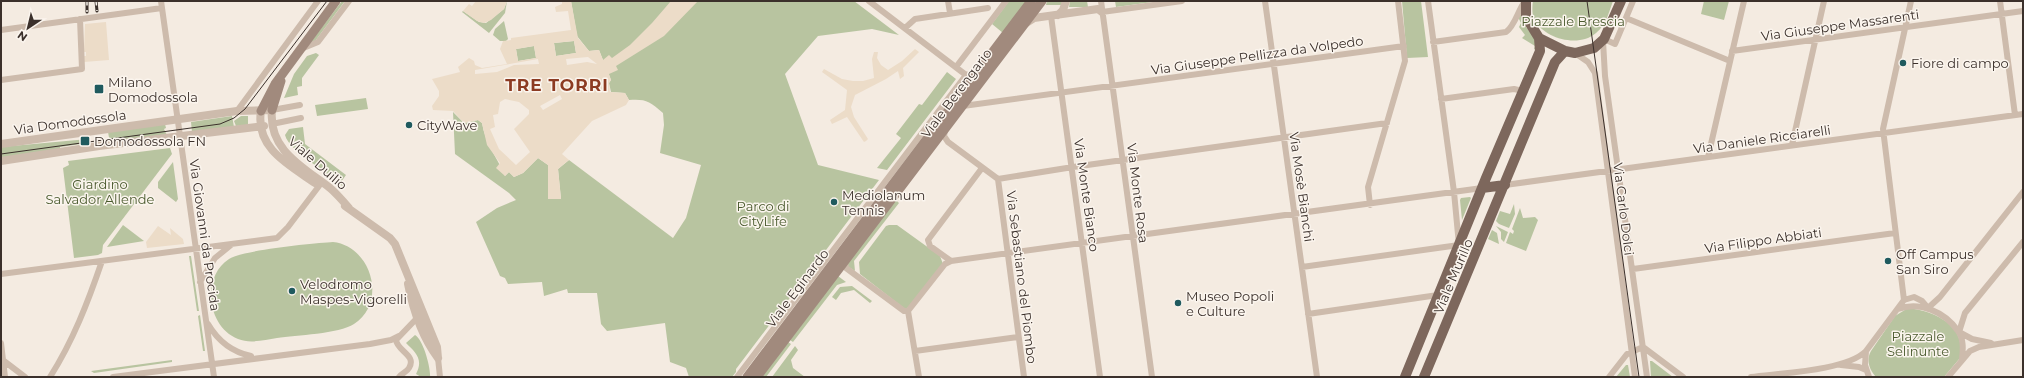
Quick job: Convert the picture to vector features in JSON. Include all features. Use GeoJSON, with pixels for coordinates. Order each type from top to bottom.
{"type":"FeatureCollection","features":[{"type":"Feature","properties":{"kind":"main road"},"geometry":{"type":"LineString","coordinates":[[261,111],[268,94],[336,1]]}},
{"type":"Feature","properties":{"kind":"main road"},"geometry":{"type":"LineString","coordinates":[[1526,1],[1526,17],[1539,38],[1567,51],[1585,52],[1594,48],[1604,40],[1621,1]]}},
{"type":"Feature","properties":{"kind":"main road","name":"Viale Berengario"},"geometry":{"type":"LineString","coordinates":[[890,194],[946,129],[1025,24],[1038,2]]}},
{"type":"Feature","properties":{"kind":"main road","name":"Viale Berengario"},"geometry":{"type":"LineString","coordinates":[[890,194],[977,73],[1038,2]]}},
{"type":"Feature","properties":{"kind":"main road","name":"Viale Murillo"},"geometry":{"type":"LineString","coordinates":[[1405,377],[1540,51],[1539,38]]}},
{"type":"Feature","properties":{"kind":"main road","name":"Viale Murillo"},"geometry":{"type":"LineString","coordinates":[[1424,377],[1556,62],[1567,51]]}},
{"type":"Feature","properties":{"kind":"main road"},"geometry":{"type":"LineString","coordinates":[[272,110],[279,86],[289,65]]}},
{"type":"Feature","properties":{"kind":"main road"},"geometry":{"type":"LineString","coordinates":[[1482,188],[1505,186]]}},
{"type":"Feature","properties":{"kind":"main road"},"geometry":{"type":"LineString","coordinates":[[845,262],[846,253],[866,227],[869,215],[890,194]]}},
{"type":"Feature","properties":{"kind":"main road"},"geometry":{"type":"LineString","coordinates":[[845,262],[890,194]]}},
{"type":"Feature","properties":{"kind":"main road","name":"Viale Eginardo"},"geometry":{"type":"LineString","coordinates":[[747,377],[815,280],[869,215]]}},
{"type":"Feature","properties":{"kind":"main road","name":"Viale Eginardo"},"geometry":{"type":"LineString","coordinates":[[757,377],[845,262]]}},
{"type":"Feature","properties":{"kind":"main road"},"geometry":{"type":"LineString","coordinates":[[766,366],[777,344],[818,290],[815,280]]}},
{"type":"Feature","properties":{"kind":"street","name":"Via Giovanni da Procida"},"geometry":{"type":"LineString","coordinates":[[161,1],[214,377]]}},
{"type":"Feature","properties":{"kind":"street"},"geometry":{"type":"LineString","coordinates":[[237,111],[318,1]]}},
{"type":"Feature","properties":{"kind":"street"},"geometry":{"type":"LineString","coordinates":[[300,50],[318,42],[349,1]]}},
{"type":"Feature","properties":{"kind":"street"},"geometry":{"type":"LineString","coordinates":[[869,1],[966,74]]}},
{"type":"Feature","properties":{"kind":"street"},"geometry":{"type":"LineString","coordinates":[[948,1],[950,13]]}},
{"type":"Feature","properties":{"kind":"street","name":"Viale Berengario"},"geometry":{"type":"LineString","coordinates":[[956,66],[1006,1]]}},
{"type":"Feature","properties":{"kind":"street"},"geometry":{"type":"LineString","coordinates":[[1054,15],[1063,10],[1066,1]]}},
{"type":"Feature","properties":{"kind":"street","name":"Via Monte Rosa"},"geometry":{"type":"LineString","coordinates":[[1101,1],[1152,377]]}},
{"type":"Feature","properties":{"kind":"street"},"geometry":{"type":"LineString","coordinates":[[1025,24],[1032,19],[1054,15],[1098,9],[1102,12],[1182,1]]}},
{"type":"Feature","properties":{"kind":"street","name":"Via Mosè Bianchi"},"geometry":{"type":"LineString","coordinates":[[1265,1],[1275,63],[1317,377]]}},
{"type":"Feature","properties":{"kind":"street"},"geometry":{"type":"LineString","coordinates":[[1370,205],[1368,187],[1405,58],[1398,1]]}},
{"type":"Feature","properties":{"kind":"street","name":"Viale Murillo"},"geometry":{"type":"LineString","coordinates":[[1428,1],[1454,192],[1459,245]]}},
{"type":"Feature","properties":{"kind":"street"},"geometry":{"type":"LineString","coordinates":[[1433,42],[1506,32],[1511,27],[1518,11],[1526,1]]}},
{"type":"Feature","properties":{"kind":"street"},"geometry":{"type":"LineString","coordinates":[[1604,40],[1615,44],[1633,1]]}},
{"type":"Feature","properties":{"kind":"street"},"geometry":{"type":"LineString","coordinates":[[1708,157],[1744,1]]}},
{"type":"Feature","properties":{"kind":"street"},"geometry":{"type":"LineString","coordinates":[[1792,145],[1824,1]]}},
{"type":"Feature","properties":{"kind":"street"},"geometry":{"type":"LineString","coordinates":[[1904,300],[1883,133],[1911,1]]}},
{"type":"Feature","properties":{"kind":"street"},"geometry":{"type":"LineString","coordinates":[[2000,1],[2015,115]]}},
{"type":"Feature","properties":{"kind":"street"},"geometry":{"type":"LineString","coordinates":[[1038,2],[1042,10],[1054,15]]}},
{"type":"Feature","properties":{"kind":"street"},"geometry":{"type":"LineString","coordinates":[[1,30],[162,8]]}},
{"type":"Feature","properties":{"kind":"street"},"geometry":{"type":"LineString","coordinates":[[905,28],[915,19],[988,8]]}},
{"type":"Feature","properties":{"kind":"street","name":"Via Giuseppe Massarenti"},"geometry":{"type":"LineString","coordinates":[[1732,52],[1815,39],[2023,11]]}},
{"type":"Feature","properties":{"kind":"street","name":"Via Monte Bianco"},"geometry":{"type":"LineString","coordinates":[[1054,15],[1061,92],[1083,243],[1100,377]]}},
{"type":"Feature","properties":{"kind":"street"},"geometry":{"type":"LineString","coordinates":[[1626,18],[1730,61]]}},
{"type":"Feature","properties":{"kind":"street"},"geometry":{"type":"LineString","coordinates":[[1,80],[82,69],[80,19]]}},
{"type":"Feature","properties":{"kind":"street","name":"Via Carlo Dolci"},"geometry":{"type":"LineString","coordinates":[[1604,40],[1603,65],[1633,269],[1647,377]]}},
{"type":"Feature","properties":{"kind":"street","name":"Via Giuseppe Pellizza da Volpedo"},"geometry":{"type":"LineString","coordinates":[[963,106],[1404,46]]}},
{"type":"Feature","properties":{"kind":"street","name":"Via Carlo Dolci"},"geometry":{"type":"LineString","coordinates":[[1567,51],[1588,62],[1594,69],[1635,377]]}},
{"type":"Feature","properties":{"kind":"street","name":"Viale Berengario"},"geometry":{"type":"LineString","coordinates":[[825,261],[966,74],[977,73]]}},
{"type":"Feature","properties":{"kind":"street"},"geometry":{"type":"LineString","coordinates":[[1441,99],[1514,89],[1523,91]]}},
{"type":"Feature","properties":{"kind":"street"},"geometry":{"type":"LineString","coordinates":[[272,110],[300,105]]}},
{"type":"Feature","properties":{"kind":"street","name":"Via Domodossola"},"geometry":{"type":"LineString","coordinates":[[1,144],[237,111],[272,110]]}},
{"type":"Feature","properties":{"kind":"street","name":"Viale Duilio"},"geometry":{"type":"LineString","coordinates":[[272,110],[272,124],[277,142],[285,153],[331,189],[350,208]]}},
{"type":"Feature","properties":{"kind":"street"},"geometry":{"type":"LineString","coordinates":[[260,128],[261,111]]}},
{"type":"Feature","properties":{"kind":"street","name":"Via Daniele Ricciarelli"},"geometry":{"type":"LineString","coordinates":[[1505,186],[2023,114]]}},
{"type":"Feature","properties":{"kind":"street"},"geometry":{"type":"LineString","coordinates":[[1,161],[99,146],[260,128],[301,118]]}},
{"type":"Feature","properties":{"kind":"street"},"geometry":{"type":"LineString","coordinates":[[946,129],[944,136],[947,141],[998,179],[1072,166],[1387,123]]}},
{"type":"Feature","properties":{"kind":"street","name":"Viale Duilio"},"geometry":{"type":"LineString","coordinates":[[260,128],[264,140],[272,151],[390,238],[395,244],[420,315],[437,347],[438,358]]}},
{"type":"Feature","properties":{"kind":"street"},"geometry":{"type":"LineString","coordinates":[[951,261],[928,243],[930,236],[982,168]]}},
{"type":"Feature","properties":{"kind":"street","name":"Via Sebastiano del Piombo"},"geometry":{"type":"LineString","coordinates":[[998,179],[1024,377]]}},
{"type":"Feature","properties":{"kind":"street"},"geometry":{"type":"LineString","coordinates":[[1,274],[277,238],[282,235],[319,186]]}},
{"type":"Feature","properties":{"kind":"street"},"geometry":{"type":"LineString","coordinates":[[918,377],[908,311],[945,264],[951,261],[1370,205],[1482,188]]}},
{"type":"Feature","properties":{"kind":"street"},"geometry":{"type":"LineString","coordinates":[[1928,308],[1940,298],[2023,192]]}},
{"type":"Feature","properties":{"kind":"street","name":"Via Filippo Abbiati"},"geometry":{"type":"LineString","coordinates":[[1633,269],[1896,233]]}},
{"type":"Feature","properties":{"kind":"street"},"geometry":{"type":"LineString","coordinates":[[1962,359],[1963,346],[1959,332],[1965,313],[2023,242]]}},
{"type":"Feature","properties":{"kind":"street"},"geometry":{"type":"LineString","coordinates":[[200,282],[215,258],[232,244]]}},
{"type":"Feature","properties":{"kind":"street"},"geometry":{"type":"LineString","coordinates":[[1302,266],[1459,245]]}},
{"type":"Feature","properties":{"kind":"street"},"geometry":{"type":"LineString","coordinates":[[50,377],[72,339],[102,261]]}},
{"type":"Feature","properties":{"kind":"street","name":"Viale Eginardo"},"geometry":{"type":"LineString","coordinates":[[736,377],[815,280],[825,261]]}},
{"type":"Feature","properties":{"kind":"street"},"geometry":{"type":"LineString","coordinates":[[845,262],[846,268],[904,312],[908,311]]}},
{"type":"Feature","properties":{"kind":"street"},"geometry":{"type":"LineString","coordinates":[[1308,314],[1438,296]]}},
{"type":"Feature","properties":{"kind":"street"},"geometry":{"type":"LineString","coordinates":[[1751,377],[1840,365],[1858,358],[1866,351],[1904,300],[1914,297],[1922,301],[1928,308]]}},
{"type":"Feature","properties":{"kind":"street"},"geometry":{"type":"LineString","coordinates":[[1898,309],[1914,305],[1928,308],[1944,317],[1959,332],[1972,339],[1995,344]]}},
{"type":"Feature","properties":{"kind":"street"},"geometry":{"type":"LineString","coordinates":[[401,375],[410,367],[410,360],[397,344],[396,340],[420,315]]}},
{"type":"Feature","properties":{"kind":"street"},"geometry":{"type":"LineString","coordinates":[[206,320],[214,335],[224,344],[243,354],[258,358]]}},
{"type":"Feature","properties":{"kind":"street"},"geometry":{"type":"LineString","coordinates":[[113,377],[212,363],[370,344],[391,340],[399,336]]}},
{"type":"Feature","properties":{"kind":"street"},"geometry":{"type":"LineString","coordinates":[[915,352],[1018,337]]}},
{"type":"Feature","properties":{"kind":"street"},"geometry":{"type":"LineString","coordinates":[[1948,377],[1970,351],[1995,344],[2023,340]]}},
{"type":"Feature","properties":{"kind":"street"},"geometry":{"type":"LineString","coordinates":[[1,343],[5,377]]}},
{"type":"Feature","properties":{"kind":"street"},"geometry":{"type":"LineString","coordinates":[[1610,377],[1623,358],[1632,351],[1643,347],[1683,377]]}},
{"type":"Feature","properties":{"kind":"street"},"geometry":{"type":"LineString","coordinates":[[1866,351],[1864,359],[1869,377]]}},
{"type":"Feature","properties":{"kind":"street"},"geometry":{"type":"LineString","coordinates":[[438,358],[440,377]]}},
{"type":"Feature","properties":{"kind":"street"},"geometry":{"type":"LineString","coordinates":[[4,361],[25,377]]}},
{"type":"Feature","properties":{"kind":"street"},"geometry":{"type":"LineString","coordinates":[[1840,365],[1859,367],[1866,370]]}},
{"type":"Feature","properties":{"kind":"green space"},"geometry":{"type":"Polygon","coordinates":[[[342,1],[345,1],[313,44],[310,43],[342,1]]]}},
{"type":"Feature","properties":{"kind":"green space"},"geometry":{"type":"Polygon","coordinates":[[[507,1],[505,13],[489,33],[462,12],[463,11],[479,22],[486,23],[504,9],[507,1]]]}},
{"type":"Feature","properties":{"kind":"green space","name":"Parco di CityLife"},"geometry":{"type":"Polygon","coordinates":[[[571,1],[854,1],[899,35],[872,29],[818,36],[785,74],[818,165],[879,180],[736,369],[736,372],[732,377],[689,377],[686,368],[670,362],[665,323],[607,331],[601,324],[597,293],[568,293],[567,289],[544,296],[542,282],[508,284],[505,278],[500,276],[476,222],[497,208],[516,200],[509,193],[455,154],[453,112],[464,123],[478,120],[482,123],[488,144],[505,176],[509,172],[514,177],[523,173],[538,158],[548,165],[548,199],[561,199],[558,169],[569,160],[673,238],[686,218],[701,165],[660,153],[664,125],[663,113],[651,103],[640,100],[629,100],[625,93],[611,92],[609,83],[611,80],[599,50],[589,51],[577,36],[571,1]]]}},
{"type":"Feature","properties":{"kind":"green space"},"geometry":{"type":"Polygon","coordinates":[[[1009,1],[1027,1],[1003,33],[992,24],[1009,1]]]}},
{"type":"Feature","properties":{"kind":"green space"},"geometry":{"type":"Polygon","coordinates":[[[1047,1],[1063,1],[1061,5],[1046,5],[1047,1]]]}},
{"type":"Feature","properties":{"kind":"green space"},"geometry":{"type":"Polygon","coordinates":[[[1070,1],[1087,1],[1088,7],[1069,7],[1070,1]]]}},
{"type":"Feature","properties":{"kind":"green space"},"geometry":{"type":"Polygon","coordinates":[[[1115,1],[1160,1],[1116,7],[1115,1]]]}},
{"type":"Feature","properties":{"kind":"green space"},"geometry":{"type":"Polygon","coordinates":[[[1402,1],[1421,1],[1428,57],[1407,58],[1402,1]]]}},
{"type":"Feature","properties":{"kind":"green space","name":"Piazzale Brescia"},"geometry":{"type":"Polygon","coordinates":[[[1533,1],[1613,1],[1607,18],[1596,33],[1589,38],[1572,40],[1554,36],[1539,26],[1533,17],[1533,1]]]}},
{"type":"Feature","properties":{"kind":"green space"},"geometry":{"type":"Polygon","coordinates":[[[1704,1],[1729,1],[1724,20],[1701,14],[1704,1]]]}},
{"type":"Feature","properties":{"kind":"green space"},"geometry":{"type":"Polygon","coordinates":[[[1521,14],[1526,27],[1534,37],[1537,50],[1534,49],[1535,46],[1522,38],[1525,35],[1519,27],[1521,23],[1518,17],[1521,14]]]}},
{"type":"Feature","properties":{"kind":"green space"},"geometry":{"type":"Polygon","coordinates":[[[504,21],[508,39],[506,41],[500,41],[493,35],[495,29],[504,21]]]}},
{"type":"Feature","properties":{"kind":"green space"},"geometry":{"type":"Polygon","coordinates":[[[574,41],[576,53],[556,56],[554,43],[574,41]]]}},
{"type":"Feature","properties":{"kind":"green space"},"geometry":{"type":"Polygon","coordinates":[[[534,46],[536,58],[518,61],[516,49],[534,46]]]}},
{"type":"Feature","properties":{"kind":"green space"},"geometry":{"type":"Polygon","coordinates":[[[316,53],[319,55],[302,78],[302,86],[297,87],[298,95],[284,98],[294,74],[307,56],[316,53]]]}},
{"type":"Feature","properties":{"kind":"green space"},"geometry":{"type":"Polygon","coordinates":[[[947,72],[956,79],[887,170],[877,168],[901,138],[896,134],[919,104],[922,105],[947,72]]]}},
{"type":"Feature","properties":{"kind":"green space"},"geometry":{"type":"Polygon","coordinates":[[[366,98],[368,109],[317,116],[315,105],[366,98]]]}},
{"type":"Feature","properties":{"kind":"green space"},"geometry":{"type":"Polygon","coordinates":[[[232,116],[234,127],[192,132],[191,122],[232,116]]]}},
{"type":"Feature","properties":{"kind":"green space"},"geometry":{"type":"Polygon","coordinates":[[[241,116],[248,116],[248,125],[236,126],[234,121],[241,116]]]}},
{"type":"Feature","properties":{"kind":"green space"},"geometry":{"type":"Polygon","coordinates":[[[165,124],[166,128],[164,129],[167,135],[110,143],[108,132],[165,124]]]}},
{"type":"Feature","properties":{"kind":"green space"},"geometry":{"type":"Polygon","coordinates":[[[303,127],[305,144],[346,175],[341,182],[345,187],[344,188],[288,142],[285,135],[289,129],[303,127]]]}},
{"type":"Feature","properties":{"kind":"green space"},"geometry":{"type":"Polygon","coordinates":[[[88,139],[88,143],[60,147],[60,151],[1,159],[1,147],[88,139]]]}},
{"type":"Feature","properties":{"kind":"green space","name":"Giardino Salvador Allende"},"geometry":{"type":"Polygon","coordinates":[[[170,148],[172,154],[103,245],[102,253],[98,255],[74,258],[63,168],[69,165],[68,161],[170,148]]]}},
{"type":"Feature","properties":{"kind":"green space"},"geometry":{"type":"Polygon","coordinates":[[[173,162],[178,199],[176,202],[158,188],[158,182],[173,162]]]}},
{"type":"Feature","properties":{"kind":"green space"},"geometry":{"type":"Polygon","coordinates":[[[1461,198],[1471,198],[1462,220],[1460,200],[1461,198]]]}},
{"type":"Feature","properties":{"kind":"green space"},"geometry":{"type":"Polygon","coordinates":[[[896,200],[899,203],[854,261],[855,271],[847,266],[847,264],[896,200]]]}},
{"type":"Feature","properties":{"kind":"green space"},"geometry":{"type":"Polygon","coordinates":[[[1514,204],[1515,214],[1509,228],[1499,224],[1496,221],[1500,211],[1510,214],[1514,204]]]}},
{"type":"Feature","properties":{"kind":"green space"},"geometry":{"type":"Polygon","coordinates":[[[1520,208],[1523,218],[1535,217],[1538,220],[1526,251],[1506,243],[1510,232],[1513,234],[1514,231],[1512,229],[1520,208]]]}},
{"type":"Feature","properties":{"kind":"green space"},"geometry":{"type":"Polygon","coordinates":[[[123,225],[144,241],[107,247],[123,225]]]}},
{"type":"Feature","properties":{"kind":"green space"},"geometry":{"type":"Polygon","coordinates":[[[897,225],[940,256],[943,264],[911,306],[905,309],[860,274],[859,262],[886,226],[897,225]]]}},
{"type":"Feature","properties":{"kind":"green space"},"geometry":{"type":"Polygon","coordinates":[[[1496,226],[1508,232],[1504,242],[1501,239],[1501,232],[1496,226]]]}},
{"type":"Feature","properties":{"kind":"green space"},"geometry":{"type":"Polygon","coordinates":[[[1492,230],[1497,233],[1499,244],[1488,239],[1492,230]]]}},
{"type":"Feature","properties":{"kind":"green space","name":"Velodromo Maspes-Vigorelli"},"geometry":{"type":"Polygon","coordinates":[[[333,242],[346,246],[357,253],[365,264],[370,276],[372,289],[370,302],[364,314],[354,324],[338,330],[317,334],[252,341],[238,339],[228,333],[220,324],[214,313],[211,301],[211,289],[214,277],[220,267],[229,259],[263,250],[296,245],[333,242]]]}},
{"type":"Feature","properties":{"kind":"green space"},"geometry":{"type":"Polygon","coordinates":[[[189,256],[191,256],[199,311],[197,311],[189,256]]]}},
{"type":"Feature","properties":{"kind":"green space"},"geometry":{"type":"Polygon","coordinates":[[[838,276],[846,282],[837,285],[793,342],[790,340],[838,276]]]}},
{"type":"Feature","properties":{"kind":"green space"},"geometry":{"type":"Polygon","coordinates":[[[852,286],[872,301],[870,303],[854,290],[841,293],[836,300],[832,297],[840,287],[852,286]]]}},
{"type":"Feature","properties":{"kind":"green space","name":"Piazzale Selinunte"},"geometry":{"type":"Polygon","coordinates":[[[1908,308],[1924,311],[1940,318],[1947,322],[1957,334],[1960,344],[1960,358],[1944,377],[1876,377],[1872,371],[1869,364],[1869,354],[1895,316],[1908,308]]]}},
{"type":"Feature","properties":{"kind":"green space"},"geometry":{"type":"Polygon","coordinates":[[[200,315],[205,351],[203,351],[198,316],[200,315]]]}},
{"type":"Feature","properties":{"kind":"green space"},"geometry":{"type":"Polygon","coordinates":[[[415,335],[421,342],[426,354],[430,377],[421,377],[416,374],[419,360],[406,343],[415,335]]]}},
{"type":"Feature","properties":{"kind":"green space"},"geometry":{"type":"Polygon","coordinates":[[[788,342],[791,344],[766,377],[762,377],[788,342]]]}},
{"type":"Feature","properties":{"kind":"green space"},"geometry":{"type":"Polygon","coordinates":[[[795,346],[798,350],[791,360],[793,368],[805,377],[772,377],[795,346]]]}},
{"type":"Feature","properties":{"kind":"green space"},"geometry":{"type":"Polygon","coordinates":[[[172,360],[172,362],[94,373],[91,371],[172,360]]]}},
{"type":"Feature","properties":{"kind":"green space"},"geometry":{"type":"Polygon","coordinates":[[[1650,361],[1652,361],[1673,377],[1651,377],[1650,361]]]}},
{"type":"Feature","properties":{"kind":"green space"},"geometry":{"type":"Polygon","coordinates":[[[1626,365],[1628,365],[1630,377],[1616,377],[1626,365]]]}},
{"type":"Feature","properties":{"kind":"shaded area"},"geometry":{"type":"Polygon","coordinates":[[[476,1],[507,1],[504,9],[491,20],[484,23],[477,21],[463,11],[469,4],[472,6],[476,1]]]}},
{"type":"Feature","properties":{"kind":"shaded area"},"geometry":{"type":"Polygon","coordinates":[[[562,1],[571,1],[578,38],[589,51],[599,50],[603,60],[609,55],[612,58],[630,45],[671,1],[698,1],[664,36],[616,66],[618,70],[609,74],[611,80],[609,83],[610,92],[625,93],[629,100],[626,105],[592,121],[562,154],[569,160],[558,169],[561,199],[548,199],[548,165],[538,158],[523,173],[514,177],[509,172],[505,176],[496,168],[500,163],[487,145],[482,123],[478,120],[464,123],[453,111],[433,110],[432,106],[439,96],[439,91],[432,79],[460,72],[458,67],[469,58],[474,61],[475,65],[482,68],[507,64],[500,49],[503,41],[511,40],[511,38],[571,30],[568,11],[556,12],[555,7],[562,4],[562,1]],[[574,41],[554,43],[556,56],[576,53],[574,41]],[[534,46],[516,49],[518,61],[536,58],[534,46]],[[588,57],[566,59],[567,65],[587,62],[597,64],[588,57]],[[538,59],[475,70],[475,74],[497,72],[514,65],[539,64],[538,59]],[[560,95],[540,106],[543,110],[562,99],[560,95]],[[505,99],[500,102],[498,114],[493,115],[495,127],[490,129],[499,149],[516,165],[530,152],[514,129],[529,114],[529,110],[519,102],[505,99]]]}},
{"type":"Feature","properties":{"kind":"shaded area"},"geometry":{"type":"Polygon","coordinates":[[[106,22],[109,60],[84,62],[84,56],[86,56],[86,52],[84,52],[85,24],[106,22]]]}},
{"type":"Feature","properties":{"kind":"shaded area"},"geometry":{"type":"Polygon","coordinates":[[[915,49],[919,52],[903,68],[904,76],[900,79],[898,71],[855,95],[851,107],[854,117],[868,139],[866,141],[864,142],[847,117],[832,124],[830,120],[845,110],[847,90],[822,72],[824,69],[842,79],[863,81],[874,78],[872,59],[874,52],[878,52],[877,58],[881,65],[888,70],[902,61],[915,49]]]}},
{"type":"Feature","properties":{"kind":"shaded area"},"geometry":{"type":"Polygon","coordinates":[[[158,226],[171,235],[170,228],[183,239],[184,244],[147,248],[146,242],[158,226]]]}},
{"type":"Feature","properties":{"kind":"tram line"},"geometry":{"type":"LineString","coordinates":[[1,154],[220,124],[234,118],[245,109],[327,1]]}},
{"type":"Feature","properties":{"kind":"tram line"},"geometry":{"type":"LineString","coordinates":[[1587,1],[1639,377]]}},
{"type":"Feature","properties":{"kind":"railway"},"geometry":{"type":"LineString","coordinates":[[87,1],[87,12]]}},
{"type":"Feature","properties":{"kind":"railway"},"geometry":{"type":"LineString","coordinates":[[96,1],[97,11]]}},
{"type":"Feature","properties":{"kind":"place","name":"Fiore di campo"},"geometry":{"type":"Point","coordinates":[1903,63]}},
{"type":"Feature","properties":{"kind":"place","name":"Milano Domodossola"},"geometry":{"type":"Point","coordinates":[99,89]}},
{"type":"Feature","properties":{"kind":"place","name":"CityWave"},"geometry":{"type":"Point","coordinates":[409,125]}},
{"type":"Feature","properties":{"kind":"place","name":"Domodossola FN"},"geometry":{"type":"Point","coordinates":[85,141]}},
{"type":"Feature","properties":{"kind":"place","name":"Mediolanum Tennis"},"geometry":{"type":"Point","coordinates":[834,202]}},
{"type":"Feature","properties":{"kind":"place","name":"Off Campus San Siro"},"geometry":{"type":"Point","coordinates":[1888,261]}},
{"type":"Feature","properties":{"kind":"place","name":"Velodromo Maspes-Vigorelli"},"geometry":{"type":"Point","coordinates":[292,291]}},
{"type":"Feature","properties":{"kind":"place","name":"Museo Popoli e Culture"},"geometry":{"type":"Point","coordinates":[1178,303]}},
{"type":"Feature","properties":{"kind":"district","name":"TRE TORRI"},"geometry":{"type":"Point","coordinates":[557,85]}}]}
